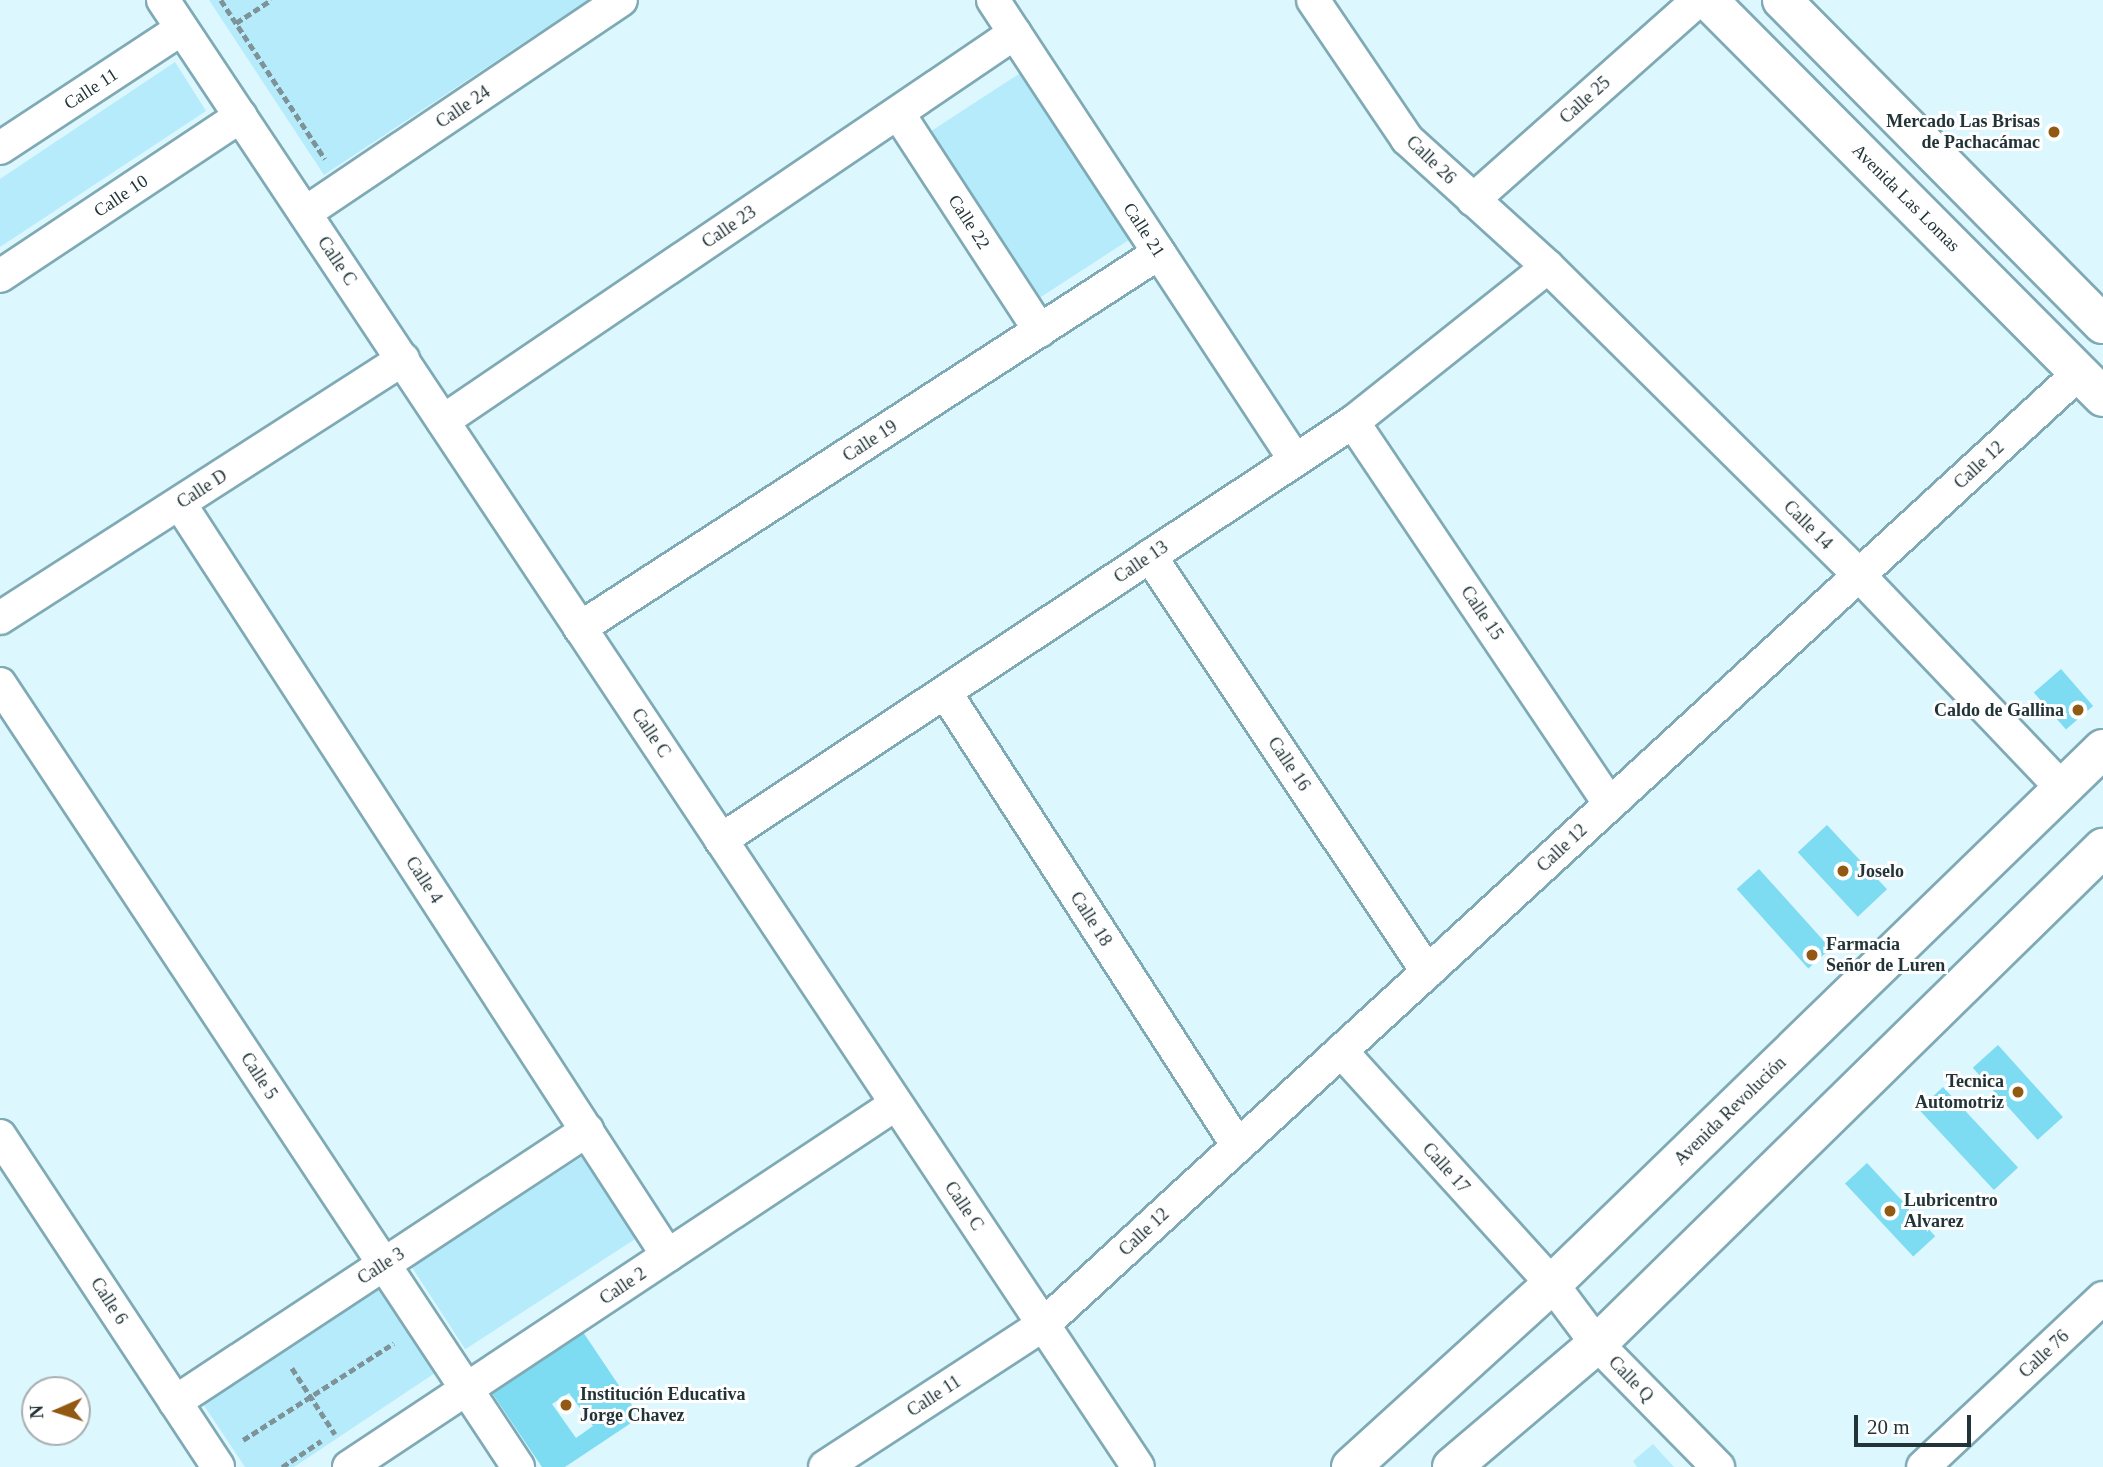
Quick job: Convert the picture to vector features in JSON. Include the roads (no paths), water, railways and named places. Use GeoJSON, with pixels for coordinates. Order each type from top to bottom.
{"type":"FeatureCollection","features":[{"type":"Feature","properties":{"kind":"street","name":"Calle C"},"geometry":{"type":"LineString","coordinates":[[163,0],[1138,1467]]}},
{"type":"Feature","properties":{"kind":"street","name":"Calle 24"},"geometry":{"type":"LineString","coordinates":[[305,213],[621,0]]}},
{"type":"Feature","properties":{"kind":"street","name":"Calle 21"},"geometry":{"type":"LineString","coordinates":[[993,0],[1295,460]]}},
{"type":"Feature","properties":{"kind":"street","name":"Calle 26"},"geometry":{"type":"LineString","coordinates":[[1313,0],[1407,139],[1548,267]]}},
{"type":"Feature","properties":{"kind":"street","name":"Calle 25"},"geometry":{"type":"LineString","coordinates":[[1473,200],[1698,0]]}},
{"type":"Feature","properties":{"kind":"street","name":"Avenida Las Lomas"},"geometry":{"type":"LineString","coordinates":[[1709,0],[2092,385]]}},
{"type":"Feature","properties":{"kind":"street"},"geometry":{"type":"LineString","coordinates":[[1782,0],[2103,324]]}},
{"type":"Feature","properties":{"kind":"street","name":"Calle 11"},"geometry":{"type":"LineString","coordinates":[[0,148],[181,29]]}},
{"type":"Feature","properties":{"kind":"street","name":"Calle 23"},"geometry":{"type":"LineString","coordinates":[[443,421],[1015,33]]}},
{"type":"Feature","properties":{"kind":"street","name":"Calle 22"},"geometry":{"type":"LineString","coordinates":[[898,113],[1040,331]]}},
{"type":"Feature","properties":{"kind":"street","name":"Calle 10"},"geometry":{"type":"LineString","coordinates":[[0,276],[241,116]]}},
{"type":"Feature","properties":{"kind":"street","name":"Calle 19"},"geometry":{"type":"LineString","coordinates":[[580,628],[1159,253]]}},
{"type":"Feature","properties":{"kind":"street","name":"Calle 13"},"geometry":{"type":"LineString","coordinates":[[721,840],[1353,422],[1548,267]]}},
{"type":"Feature","properties":{"kind":"street","name":"Calle 14"},"geometry":{"type":"LineString","coordinates":[[1548,267],[1859,575],[2062,788]]}},
{"type":"Feature","properties":{"kind":"street","name":"Calle D"},"geometry":{"type":"LineString","coordinates":[[0,618],[402,359]]}},
{"type":"Feature","properties":{"kind":"street","name":"Calle 12"},"geometry":{"type":"LineString","coordinates":[[1043,1325],[1859,575],[2092,385]]}},
{"type":"Feature","properties":{"kind":"street","name":"Calle 15"},"geometry":{"type":"LineString","coordinates":[[1353,422],[1610,804]]}},
{"type":"Feature","properties":{"kind":"street","name":"Calle 4"},"geometry":{"type":"LineString","coordinates":[[180,504],[668,1256]]}},
{"type":"Feature","properties":{"kind":"street","name":"Calle 16"},"geometry":{"type":"LineString","coordinates":[[1150,556],[1427,972]]}},
{"type":"Feature","properties":{"kind":"street","name":"Calle 5"},"geometry":{"type":"LineString","coordinates":[[0,684],[517,1467]]}},
{"type":"Feature","properties":{"kind":"street","name":"Calle 18"},"geometry":{"type":"LineString","coordinates":[[945,692],[1238,1146]]}},
{"type":"Feature","properties":{"kind":"street","name":"Avenida Revolución"},"geometry":{"type":"LineString","coordinates":[[1351,1467],[1552,1284],[2103,749]]}},
{"type":"Feature","properties":{"kind":"street"},"geometry":{"type":"LineString","coordinates":[[1452,1467],[1597,1344],[2103,848]]}},
{"type":"Feature","properties":{"kind":"street","name":"Calle 17"},"geometry":{"type":"LineString","coordinates":[[1341,1051],[1552,1284]]}},
{"type":"Feature","properties":{"kind":"street","name":"Calle 2"},"geometry":{"type":"LineString","coordinates":[[352,1465],[896,1104]]}},
{"type":"Feature","properties":{"kind":"street","name":"Calle 3"},"geometry":{"type":"LineString","coordinates":[[175,1402],[587,1130]]}},
{"type":"Feature","properties":{"kind":"street","name":"Calle 6"},"geometry":{"type":"LineString","coordinates":[[0,1136],[175,1402],[227,1456]]}},
{"type":"Feature","properties":{"kind":"street","name":"Calle Q"},"geometry":{"type":"LineString","coordinates":[[1552,1284],[1597,1344],[1718,1467]]}},
{"type":"Feature","properties":{"kind":"street","name":"Calle 76"},"geometry":{"type":"LineString","coordinates":[[1923,1467],[2103,1298]]}},
{"type":"Feature","properties":{"kind":"street","name":"Calle 11"},"geometry":{"type":"LineString","coordinates":[[825,1467],[1043,1325]]}},
{"type":"Feature","properties":{"kind":"place","name":"Mercado Las Brisas de Pachacámac"},"geometry":{"type":"Point","coordinates":[2054,132]}},
{"type":"Feature","properties":{"kind":"place","name":"Caldo de Gallina"},"geometry":{"type":"Point","coordinates":[2078,710]}},
{"type":"Feature","properties":{"kind":"place","name":"Joselo"},"geometry":{"type":"Point","coordinates":[1843,871]}},
{"type":"Feature","properties":{"kind":"place","name":"Farmacia Señor de Luren"},"geometry":{"type":"Point","coordinates":[1812,955]}},
{"type":"Feature","properties":{"kind":"place","name":"Tecnica Automotriz"},"geometry":{"type":"Point","coordinates":[2018,1092]}},
{"type":"Feature","properties":{"kind":"place","name":"Lubricentro Alvarez"},"geometry":{"type":"Point","coordinates":[1890,1211]}},
{"type":"Feature","properties":{"kind":"place","name":"Institución Educativa Jorge Chavez"},"geometry":{"type":"Point","coordinates":[566,1405]}}]}
